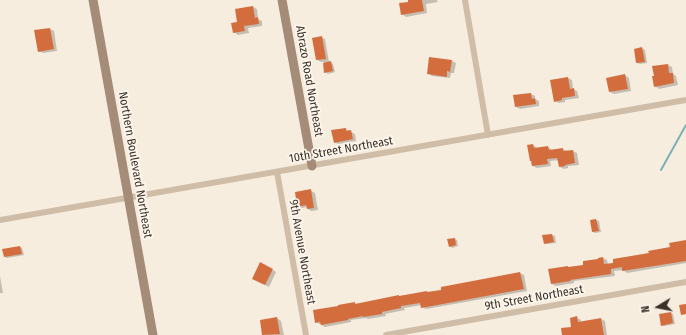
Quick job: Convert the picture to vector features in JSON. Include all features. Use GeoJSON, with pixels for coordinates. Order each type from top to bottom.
{"type":"FeatureCollection","features":[{"type":"Feature","properties":{"kind":"main road","name":"Northern Boulevard Northeast"},"geometry":{"type":"LineString","coordinates":[[93,0],[153,335]]}},
{"type":"Feature","properties":{"kind":"main road","name":"Abrazo Road Northeast"},"geometry":{"type":"LineString","coordinates":[[282,0],[312,166]]}},
{"type":"Feature","properties":{"kind":"street"},"geometry":{"type":"LineString","coordinates":[[465,0],[488,135]]}},
{"type":"Feature","properties":{"kind":"street","name":"10th Street Northeast"},"geometry":{"type":"LineString","coordinates":[[0,220],[686,100]]}},
{"type":"Feature","properties":{"kind":"street","name":"9th Avenue Northeast"},"geometry":{"type":"LineString","coordinates":[[277,172],[306,335]]}},
{"type":"Feature","properties":{"kind":"street","name":"9th Street Northeast"},"geometry":{"type":"LineString","coordinates":[[386,335],[686,282]]}},
{"type":"Feature","properties":{"kind":"building"},"geometry":{"type":"Polygon","coordinates":[[[408,0],[422,0],[424,11],[401,15],[399,3],[408,2],[408,0]]]}},
{"type":"Feature","properties":{"kind":"building"},"geometry":{"type":"Polygon","coordinates":[[[253,6],[255,18],[258,17],[259,24],[244,26],[245,31],[233,33],[231,23],[237,22],[235,9],[253,6]]]}},
{"type":"Feature","properties":{"kind":"building"},"geometry":{"type":"Polygon","coordinates":[[[50,28],[54,49],[38,52],[34,30],[50,28]]]}},
{"type":"Feature","properties":{"kind":"building"},"geometry":{"type":"Polygon","coordinates":[[[322,36],[326,59],[316,60],[312,38],[322,36]]]}},
{"type":"Feature","properties":{"kind":"building"},"geometry":{"type":"Polygon","coordinates":[[[642,47],[645,62],[636,63],[634,49],[642,47]]]}},
{"type":"Feature","properties":{"kind":"building"},"geometry":{"type":"Polygon","coordinates":[[[429,57],[452,60],[450,72],[447,71],[447,77],[427,74],[429,57]]]}},
{"type":"Feature","properties":{"kind":"building"},"geometry":{"type":"Polygon","coordinates":[[[331,61],[333,71],[324,73],[323,63],[331,61]]]}},
{"type":"Feature","properties":{"kind":"building"},"geometry":{"type":"Polygon","coordinates":[[[668,64],[669,73],[673,73],[674,83],[654,87],[652,66],[668,64]]]}},
{"type":"Feature","properties":{"kind":"building"},"geometry":{"type":"Polygon","coordinates":[[[625,74],[628,89],[609,92],[606,78],[625,74]]]}},
{"type":"Feature","properties":{"kind":"building"},"geometry":{"type":"Polygon","coordinates":[[[568,77],[570,89],[574,88],[575,96],[562,98],[562,100],[554,102],[550,80],[568,77]]]}},
{"type":"Feature","properties":{"kind":"building"},"geometry":{"type":"Polygon","coordinates":[[[531,93],[532,99],[535,98],[536,104],[515,107],[513,95],[531,93]]]}},
{"type":"Feature","properties":{"kind":"building"},"geometry":{"type":"Polygon","coordinates":[[[346,128],[346,131],[351,130],[353,139],[334,143],[331,130],[346,128]]]}},
{"type":"Feature","properties":{"kind":"building"},"geometry":{"type":"Polygon","coordinates":[[[533,144],[534,148],[548,146],[549,150],[563,148],[563,151],[573,150],[575,163],[559,167],[557,158],[547,159],[548,164],[532,166],[527,145],[533,144]]]}},
{"type":"Feature","properties":{"kind":"building"},"geometry":{"type":"Polygon","coordinates":[[[311,189],[314,208],[307,209],[306,205],[297,207],[295,192],[311,189]]]}},
{"type":"Feature","properties":{"kind":"building"},"geometry":{"type":"Polygon","coordinates":[[[596,219],[599,231],[592,232],[590,220],[596,219]]]}},
{"type":"Feature","properties":{"kind":"building"},"geometry":{"type":"Polygon","coordinates":[[[552,234],[554,242],[544,244],[542,235],[552,234]]]}},
{"type":"Feature","properties":{"kind":"building"},"geometry":{"type":"Polygon","coordinates":[[[455,238],[456,245],[449,247],[447,239],[455,238]]]}},
{"type":"Feature","properties":{"kind":"building"},"geometry":{"type":"Polygon","coordinates":[[[686,240],[686,261],[622,271],[622,267],[611,269],[611,274],[551,284],[548,269],[583,265],[583,261],[603,257],[604,264],[613,263],[613,259],[649,253],[648,251],[670,247],[669,243],[686,240]]]}},
{"type":"Feature","properties":{"kind":"building"},"geometry":{"type":"Polygon","coordinates":[[[20,246],[22,254],[4,257],[2,249],[20,246]]]}},
{"type":"Feature","properties":{"kind":"building"},"geometry":{"type":"Polygon","coordinates":[[[260,262],[273,269],[265,285],[252,279],[260,262]]]}},
{"type":"Feature","properties":{"kind":"building"},"geometry":{"type":"Polygon","coordinates":[[[520,272],[524,289],[421,308],[420,303],[401,306],[401,308],[382,312],[382,314],[363,316],[321,325],[320,322],[315,323],[313,310],[355,302],[355,304],[399,295],[441,290],[441,287],[520,272]]]}},
{"type":"Feature","properties":{"kind":"building"},"geometry":{"type":"Polygon","coordinates":[[[686,304],[686,314],[681,315],[679,305],[686,304]]]}},
{"type":"Feature","properties":{"kind":"building"},"geometry":{"type":"Polygon","coordinates":[[[671,312],[673,323],[661,326],[659,314],[671,312]]]}},
{"type":"Feature","properties":{"kind":"building"},"geometry":{"type":"Polygon","coordinates":[[[577,316],[578,322],[601,318],[604,335],[562,335],[561,328],[571,327],[570,318],[577,316]]]}},
{"type":"Feature","properties":{"kind":"building"},"geometry":{"type":"Polygon","coordinates":[[[277,317],[280,334],[262,335],[260,320],[277,317]]]}},
{"type":"Feature","properties":{"kind":"waterway"},"geometry":{"type":"LineString","coordinates":[[661,170],[686,125]]}}]}
